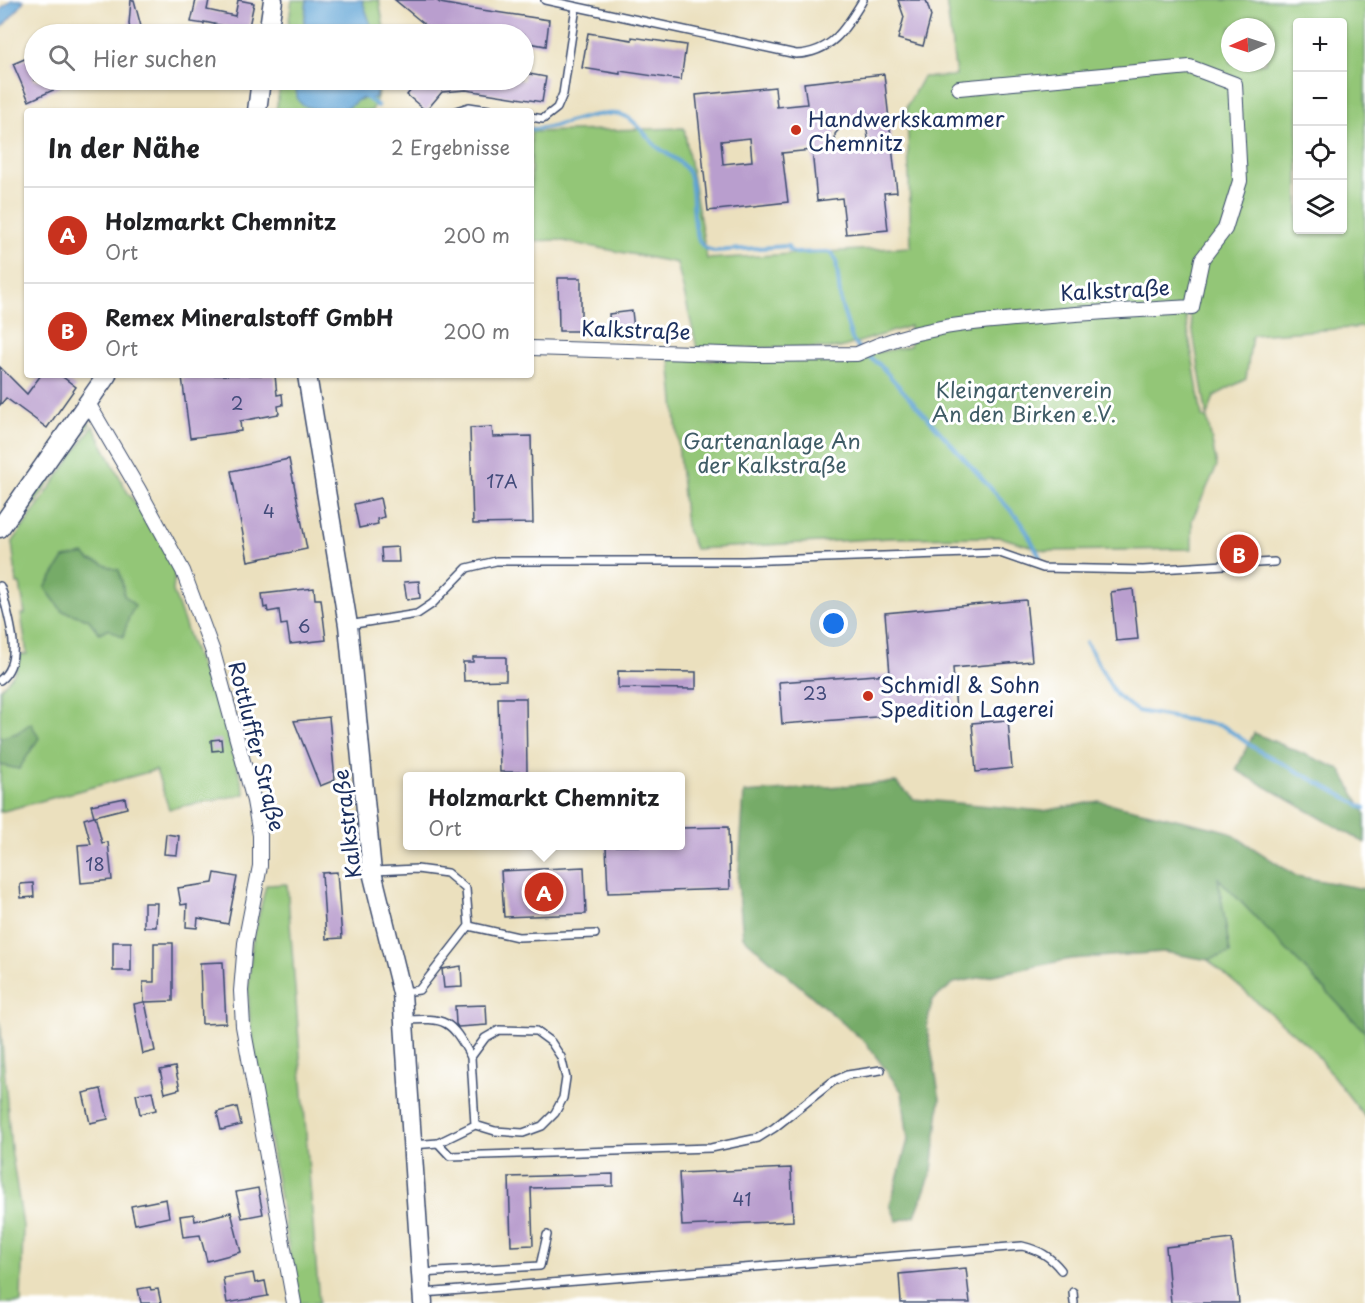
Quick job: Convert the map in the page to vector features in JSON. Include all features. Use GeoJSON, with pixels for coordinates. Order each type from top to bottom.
{"type":"FeatureCollection","features":[{"type":"Feature","properties":{"kind":"main road"},"geometry":{"type":"LineString","coordinates":[[269,24],[273,0]]}},
{"type":"Feature","properties":{"kind":"main road"},"geometry":{"type":"LineString","coordinates":[[257,108],[260,90]]}},
{"type":"Feature","properties":{"kind":"main road"},"geometry":{"type":"LineString","coordinates":[[0,528],[105,378]]}},
{"type":"Feature","properties":{"kind":"main road","name":"Kalkstraße"},"geometry":{"type":"LineString","coordinates":[[307,378],[348,625],[372,872],[402,993],[423,1298]]}},
{"type":"Feature","properties":{"kind":"street","name":"Kalkstraße"},"geometry":{"type":"LineString","coordinates":[[534,348],[756,356],[857,354],[930,328],[1084,312],[1192,307],[1202,259],[1225,229],[1240,181],[1235,84],[1190,67],[958,88]]}},
{"type":"Feature","properties":{"kind":"street","name":"Rottluffer Straße"},"geometry":{"type":"LineString","coordinates":[[88,403],[140,490],[183,571],[213,651],[254,801],[260,835],[260,867],[244,943],[241,990],[243,1026],[294,1303]]}},
{"type":"Feature","properties":{"kind":"lane"},"geometry":{"type":"LineString","coordinates":[[545,0],[773,50],[802,54],[811,53],[837,39],[863,0]]}},
{"type":"Feature","properties":{"kind":"lane"},"geometry":{"type":"LineString","coordinates":[[534,118],[543,119],[557,108],[563,94],[576,7]]}},
{"type":"Feature","properties":{"kind":"lane"},"geometry":{"type":"LineString","coordinates":[[348,625],[417,614],[432,604],[467,568],[496,561],[743,561],[998,552],[1043,568],[1143,570],[1274,562]]}},
{"type":"Feature","properties":{"kind":"lane"},"geometry":{"type":"LineString","coordinates":[[0,586],[14,649],[9,669],[0,680]]}},
{"type":"Feature","properties":{"kind":"lane"},"geometry":{"type":"LineString","coordinates":[[372,872],[417,869],[447,873],[466,889],[469,926],[419,990],[402,993]]}},
{"type":"Feature","properties":{"kind":"lane"},"geometry":{"type":"LineString","coordinates":[[469,926],[518,937],[595,934]]}},
{"type":"Feature","properties":{"kind":"lane"},"geometry":{"type":"LineString","coordinates":[[404,1020],[437,1019],[445,1022],[462,1041],[471,1057],[475,1125]]}},
{"type":"Feature","properties":{"kind":"lane"},"geometry":{"type":"LineString","coordinates":[[413,1145],[438,1143],[475,1125],[495,1131],[523,1133],[542,1126],[555,1113],[563,1098],[566,1078],[561,1057],[551,1042],[536,1031],[499,1030],[485,1038],[471,1057]]}},
{"type":"Feature","properties":{"kind":"lane"},"geometry":{"type":"LineString","coordinates":[[438,1143],[450,1156],[711,1148],[758,1137],[774,1128],[832,1082],[848,1075],[881,1070]]}},
{"type":"Feature","properties":{"kind":"lane"},"geometry":{"type":"LineString","coordinates":[[422,1273],[540,1266],[547,1235]]}},
{"type":"Feature","properties":{"kind":"lane"},"geometry":{"type":"LineString","coordinates":[[423,1298],[1022,1246],[1053,1259],[1061,1270]]}},
{"type":"Feature","properties":{"kind":"lane"},"geometry":{"type":"LineString","coordinates":[[1073,1292],[1074,1303]]}},
{"type":"Feature","properties":{"kind":"green space"},"geometry":{"type":"Polygon","coordinates":[[[292,0],[307,0],[304,24],[288,24],[292,0]]]}},
{"type":"Feature","properties":{"kind":"green space"},"geometry":{"type":"Polygon","coordinates":[[[362,0],[379,0],[383,24],[370,24],[362,0]]]}},
{"type":"Feature","properties":{"kind":"green space"},"geometry":{"type":"Polygon","coordinates":[[[946,0],[1365,0],[1365,327],[1252,335],[1246,379],[1214,396],[1207,418],[1217,466],[1192,520],[1192,549],[1046,551],[1000,537],[890,538],[695,549],[686,527],[670,359],[791,360],[851,356],[910,346],[910,326],[840,348],[697,348],[677,263],[558,240],[534,241],[534,132],[684,128],[707,259],[911,247],[907,106],[923,77],[956,76],[946,0]],[[1190,314],[1186,317],[1202,417],[1207,417],[1190,314]]]}},
{"type":"Feature","properties":{"kind":"green space"},"geometry":{"type":"Polygon","coordinates":[[[279,90],[296,90],[330,108],[276,108],[279,90]]]}},
{"type":"Feature","properties":{"kind":"green space"},"geometry":{"type":"Polygon","coordinates":[[[377,90],[379,90],[373,108],[344,108],[357,100],[376,96],[377,90]]]}},
{"type":"Feature","properties":{"kind":"green space"},"geometry":{"type":"Polygon","coordinates":[[[87,421],[90,424],[20,525],[16,522],[87,421]]]}},
{"type":"Feature","properties":{"kind":"green space"},"geometry":{"type":"Polygon","coordinates":[[[93,426],[128,493],[156,532],[175,572],[173,591],[196,656],[225,725],[245,794],[169,809],[156,770],[0,812],[0,765],[19,769],[31,724],[17,733],[0,738],[0,689],[16,670],[20,655],[27,654],[21,614],[25,614],[20,584],[17,584],[12,543],[93,426]]]}},
{"type":"Feature","properties":{"kind":"green space"},"geometry":{"type":"Polygon","coordinates":[[[84,554],[90,560],[119,570],[124,595],[135,606],[123,637],[108,629],[99,633],[88,619],[62,611],[45,588],[64,558],[84,554]]]}},
{"type":"Feature","properties":{"kind":"green space"},"geometry":{"type":"Polygon","coordinates":[[[31,723],[39,738],[19,769],[0,765],[0,738],[17,733],[31,723]]]}},
{"type":"Feature","properties":{"kind":"green space"},"geometry":{"type":"Polygon","coordinates":[[[1254,733],[1340,769],[1365,813],[1365,843],[1236,770],[1254,733]]]}},
{"type":"Feature","properties":{"kind":"green space"},"geometry":{"type":"Polygon","coordinates":[[[896,782],[914,799],[1043,811],[1099,801],[1227,831],[1296,876],[1365,889],[1365,1032],[1218,878],[1230,953],[1208,960],[1164,952],[1071,959],[954,983],[932,1001],[927,1026],[940,1099],[932,1171],[915,1216],[897,1221],[890,1205],[908,1140],[902,1092],[866,1043],[743,937],[738,883],[744,793],[896,782]]]}},
{"type":"Feature","properties":{"kind":"green space"},"geometry":{"type":"Polygon","coordinates":[[[1218,877],[1365,1032],[1365,1117],[1312,1049],[1208,960],[1230,953],[1218,877]]]}},
{"type":"Feature","properties":{"kind":"green space"},"geometry":{"type":"Polygon","coordinates":[[[287,884],[319,1303],[298,1303],[250,1024],[248,990],[252,944],[266,885],[287,884]]]}},
{"type":"Feature","properties":{"kind":"green space"},"geometry":{"type":"Polygon","coordinates":[[[0,1020],[11,1149],[23,1226],[21,1303],[0,1303],[0,1020]]]}},
{"type":"Feature","properties":{"kind":"water"},"geometry":{"type":"Polygon","coordinates":[[[12,0],[24,0],[0,29],[0,10],[12,0]]]}},
{"type":"Feature","properties":{"kind":"water"},"geometry":{"type":"Polygon","coordinates":[[[307,0],[362,0],[370,24],[304,24],[307,0]]]}},
{"type":"Feature","properties":{"kind":"water"},"geometry":{"type":"Polygon","coordinates":[[[296,90],[376,90],[375,98],[360,99],[346,108],[313,108],[301,104],[296,90]]]}},
{"type":"Feature","properties":{"kind":"building"},"geometry":{"type":"Polygon","coordinates":[[[131,0],[134,0],[140,24],[129,24],[131,0]]]}},
{"type":"Feature","properties":{"kind":"building"},"geometry":{"type":"Polygon","coordinates":[[[196,0],[209,0],[207,10],[235,16],[238,0],[254,3],[250,24],[191,22],[196,0]]]}},
{"type":"Feature","properties":{"kind":"building"},"geometry":{"type":"Polygon","coordinates":[[[395,0],[436,0],[440,3],[462,7],[549,20],[546,46],[534,44],[534,24],[424,24],[395,0]]]}},
{"type":"Feature","properties":{"kind":"building"},"geometry":{"type":"Polygon","coordinates":[[[898,0],[926,0],[931,16],[923,46],[898,39],[904,17],[898,0]]]}},
{"type":"Feature","properties":{"kind":"building"},"geometry":{"type":"Polygon","coordinates":[[[588,33],[686,45],[681,80],[582,68],[588,33]]]}},
{"type":"Feature","properties":{"kind":"building"},"geometry":{"type":"Polygon","coordinates":[[[24,59],[24,89],[13,64],[24,59]]]}},
{"type":"Feature","properties":{"kind":"building"},"geometry":{"type":"Polygon","coordinates":[[[884,74],[897,192],[884,193],[888,230],[846,234],[842,198],[817,201],[812,150],[782,153],[788,202],[708,211],[696,95],[775,87],[777,107],[807,104],[804,83],[884,74]],[[866,124],[841,127],[835,134],[836,149],[869,145],[866,124]],[[750,138],[721,141],[723,164],[752,161],[750,138]]]}},
{"type":"Feature","properties":{"kind":"building"},"geometry":{"type":"Polygon","coordinates":[[[534,75],[546,77],[542,102],[466,90],[534,90],[534,75]]]}},
{"type":"Feature","properties":{"kind":"building"},"geometry":{"type":"Polygon","coordinates":[[[24,90],[53,90],[29,101],[24,90]]]}},
{"type":"Feature","properties":{"kind":"building"},"geometry":{"type":"Polygon","coordinates":[[[411,90],[466,90],[442,92],[429,108],[422,108],[407,95],[411,90]]]}},
{"type":"Feature","properties":{"kind":"building"},"geometry":{"type":"Polygon","coordinates":[[[558,278],[581,278],[581,331],[559,331],[558,278]]]}},
{"type":"Feature","properties":{"kind":"building"},"geometry":{"type":"Polygon","coordinates":[[[632,311],[634,329],[610,331],[609,314],[632,311]]]}},
{"type":"Feature","properties":{"kind":"building"},"geometry":{"type":"Polygon","coordinates":[[[0,367],[27,394],[39,378],[64,378],[76,387],[47,428],[6,398],[0,405],[0,367]]]}},
{"type":"Feature","properties":{"kind":"building"},"geometry":{"type":"Polygon","coordinates":[[[182,378],[275,378],[277,395],[282,394],[283,405],[278,406],[279,414],[240,421],[241,431],[190,438],[182,378]]]}},
{"type":"Feature","properties":{"kind":"building"},"geometry":{"type":"Polygon","coordinates":[[[492,427],[493,437],[531,436],[533,523],[473,524],[470,428],[492,427]]]}},
{"type":"Feature","properties":{"kind":"building"},"geometry":{"type":"Polygon","coordinates":[[[289,459],[307,549],[248,561],[231,471],[289,459]]]}},
{"type":"Feature","properties":{"kind":"building"},"geometry":{"type":"Polygon","coordinates":[[[380,498],[384,517],[377,519],[378,524],[359,528],[354,504],[380,498]]]}},
{"type":"Feature","properties":{"kind":"building"},"geometry":{"type":"Polygon","coordinates":[[[398,547],[399,562],[382,562],[381,548],[398,547]]]}},
{"type":"Feature","properties":{"kind":"building"},"geometry":{"type":"Polygon","coordinates":[[[419,581],[420,598],[407,600],[404,582],[419,581]]]}},
{"type":"Feature","properties":{"kind":"building"},"geometry":{"type":"Polygon","coordinates":[[[314,588],[315,599],[321,599],[326,640],[290,644],[287,624],[281,625],[279,610],[268,612],[267,607],[264,608],[262,594],[314,588]]]}},
{"type":"Feature","properties":{"kind":"building"},"geometry":{"type":"Polygon","coordinates":[[[1133,589],[1138,639],[1116,641],[1111,592],[1133,589]]]}},
{"type":"Feature","properties":{"kind":"building"},"geometry":{"type":"Polygon","coordinates":[[[1026,600],[1032,661],[953,668],[956,711],[782,724],[779,682],[890,674],[885,613],[1026,600]]]}},
{"type":"Feature","properties":{"kind":"building"},"geometry":{"type":"Polygon","coordinates":[[[473,657],[506,657],[506,680],[464,681],[463,662],[473,662],[473,657]]]}},
{"type":"Feature","properties":{"kind":"building"},"geometry":{"type":"Polygon","coordinates":[[[618,671],[696,672],[696,689],[618,688],[618,671]]]}},
{"type":"Feature","properties":{"kind":"building"},"geometry":{"type":"Polygon","coordinates":[[[498,698],[526,698],[527,772],[500,772],[498,698]]]}},
{"type":"Feature","properties":{"kind":"building"},"geometry":{"type":"Polygon","coordinates":[[[329,717],[335,780],[320,786],[294,721],[329,717]]]}},
{"type":"Feature","properties":{"kind":"building"},"geometry":{"type":"Polygon","coordinates":[[[1008,720],[1012,768],[976,772],[972,723],[1008,720]]]}},
{"type":"Feature","properties":{"kind":"building"},"geometry":{"type":"Polygon","coordinates":[[[221,739],[222,750],[212,751],[211,740],[221,739]]]}},
{"type":"Feature","properties":{"kind":"building"},"geometry":{"type":"Polygon","coordinates":[[[125,798],[127,808],[95,816],[102,843],[108,842],[112,880],[81,883],[78,845],[91,844],[84,819],[94,816],[91,805],[125,798]]]}},
{"type":"Feature","properties":{"kind":"building"},"geometry":{"type":"Polygon","coordinates":[[[728,827],[730,889],[608,893],[606,850],[685,850],[685,828],[728,827]]]}},
{"type":"Feature","properties":{"kind":"building"},"geometry":{"type":"Polygon","coordinates":[[[166,834],[179,836],[177,855],[164,854],[166,834]]]}},
{"type":"Feature","properties":{"kind":"building"},"geometry":{"type":"Polygon","coordinates":[[[584,867],[586,914],[504,917],[501,871],[584,867]]]}},
{"type":"Feature","properties":{"kind":"building"},"geometry":{"type":"Polygon","coordinates":[[[337,872],[342,938],[326,939],[322,873],[337,872]]]}},
{"type":"Feature","properties":{"kind":"building"},"geometry":{"type":"Polygon","coordinates":[[[215,873],[237,877],[228,924],[198,918],[197,928],[186,927],[187,904],[181,905],[178,888],[213,883],[215,873]]]}},
{"type":"Feature","properties":{"kind":"building"},"geometry":{"type":"Polygon","coordinates":[[[33,883],[34,897],[21,898],[20,884],[33,883]]]}},
{"type":"Feature","properties":{"kind":"building"},"geometry":{"type":"Polygon","coordinates":[[[144,903],[157,903],[156,927],[144,927],[144,903]]]}},
{"type":"Feature","properties":{"kind":"building"},"geometry":{"type":"Polygon","coordinates":[[[113,942],[131,942],[131,971],[113,971],[113,942]]]}},
{"type":"Feature","properties":{"kind":"building"},"geometry":{"type":"Polygon","coordinates":[[[154,943],[173,943],[173,1001],[145,1002],[155,1051],[143,1054],[134,1004],[144,1002],[143,982],[154,982],[154,943]]]}},
{"type":"Feature","properties":{"kind":"building"},"geometry":{"type":"Polygon","coordinates":[[[223,962],[226,1023],[202,1024],[200,963],[223,962]]]}},
{"type":"Feature","properties":{"kind":"building"},"geometry":{"type":"Polygon","coordinates":[[[461,966],[462,987],[444,988],[442,969],[461,966]]]}},
{"type":"Feature","properties":{"kind":"building"},"geometry":{"type":"Polygon","coordinates":[[[486,1005],[487,1025],[458,1027],[455,1006],[486,1005]]]}},
{"type":"Feature","properties":{"kind":"building"},"geometry":{"type":"Polygon","coordinates":[[[175,1067],[180,1089],[165,1093],[160,1070],[175,1067]]]}},
{"type":"Feature","properties":{"kind":"building"},"geometry":{"type":"Polygon","coordinates":[[[101,1089],[108,1119],[90,1123],[83,1093],[101,1089]]]}},
{"type":"Feature","properties":{"kind":"building"},"geometry":{"type":"Polygon","coordinates":[[[152,1091],[156,1110],[140,1114],[136,1094],[152,1091]]]}},
{"type":"Feature","properties":{"kind":"building"},"geometry":{"type":"Polygon","coordinates":[[[237,1107],[241,1125],[221,1130],[217,1112],[237,1107]]]}},
{"type":"Feature","properties":{"kind":"building"},"geometry":{"type":"Polygon","coordinates":[[[791,1168],[793,1221],[682,1226],[679,1173],[791,1168]]]}},
{"type":"Feature","properties":{"kind":"building"},"geometry":{"type":"Polygon","coordinates":[[[613,1174],[613,1186],[531,1188],[533,1245],[511,1246],[509,1177],[613,1174]]]}},
{"type":"Feature","properties":{"kind":"building"},"geometry":{"type":"Polygon","coordinates":[[[258,1188],[263,1214],[242,1218],[236,1192],[258,1188]]]}},
{"type":"Feature","properties":{"kind":"building"},"geometry":{"type":"Polygon","coordinates":[[[166,1199],[169,1217],[135,1224],[131,1206],[166,1199]]]}},
{"type":"Feature","properties":{"kind":"building"},"geometry":{"type":"Polygon","coordinates":[[[231,1212],[241,1252],[207,1261],[200,1235],[183,1237],[180,1216],[194,1214],[195,1221],[231,1212]]]}},
{"type":"Feature","properties":{"kind":"building"},"geometry":{"type":"Polygon","coordinates":[[[1232,1239],[1239,1303],[1171,1303],[1166,1247],[1232,1239]]]}},
{"type":"Feature","properties":{"kind":"building"},"geometry":{"type":"Polygon","coordinates":[[[966,1268],[970,1303],[901,1303],[899,1274],[966,1268]]]}},
{"type":"Feature","properties":{"kind":"building"},"geometry":{"type":"Polygon","coordinates":[[[253,1273],[255,1283],[265,1281],[268,1296],[227,1303],[223,1278],[253,1273]]]}},
{"type":"Feature","properties":{"kind":"building"},"geometry":{"type":"Polygon","coordinates":[[[150,1287],[151,1290],[158,1289],[161,1303],[141,1303],[138,1289],[150,1287]]]}},
{"type":"Feature","properties":{"kind":"waterway"},"geometry":{"type":"LineString","coordinates":[[364,96],[378,106]]}},
{"type":"Feature","properties":{"kind":"waterway"},"geometry":{"type":"LineString","coordinates":[[534,129],[596,115],[618,114],[629,118],[656,146],[685,167],[688,172],[692,185],[697,234],[705,248],[714,251],[788,246],[789,250],[796,253],[832,253],[836,260],[841,304],[852,339],[860,350]]}},
{"type":"Feature","properties":{"kind":"waterway"},"geometry":{"type":"LineString","coordinates":[[865,355],[879,364],[1022,523],[1040,557]]}},
{"type":"Feature","properties":{"kind":"waterway"},"geometry":{"type":"LineString","coordinates":[[1086,642],[1116,695],[1137,711],[1223,726],[1256,749],[1365,808]]}},
{"type":"Feature","properties":{"kind":"place","name":"Handwerkskammer Chemnitz"},"geometry":{"type":"Point","coordinates":[796,130]}},
{"type":"Feature","properties":{"kind":"place","name":"Remex Mineralstoff GmbH"},"geometry":{"type":"Point","coordinates":[1239,554]}},
{"type":"Feature","properties":{"kind":"place","name":"Schmidl & Sohn Spedition Lagerei"},"geometry":{"type":"Point","coordinates":[868,696]}},
{"type":"Feature","properties":{"kind":"place","name":"Holzmarkt Chemnitz"},"geometry":{"type":"Point","coordinates":[544,892]}},
{"type":"Feature","properties":{"kind":"park label","name":"Kleingartenverein An den Birken e.V."},"geometry":{"type":"Point","coordinates":[1024,401]}},
{"type":"Feature","properties":{"kind":"park label","name":"Gartenanlage An der Kalkstraße"},"geometry":{"type":"Point","coordinates":[772,452]}}]}
